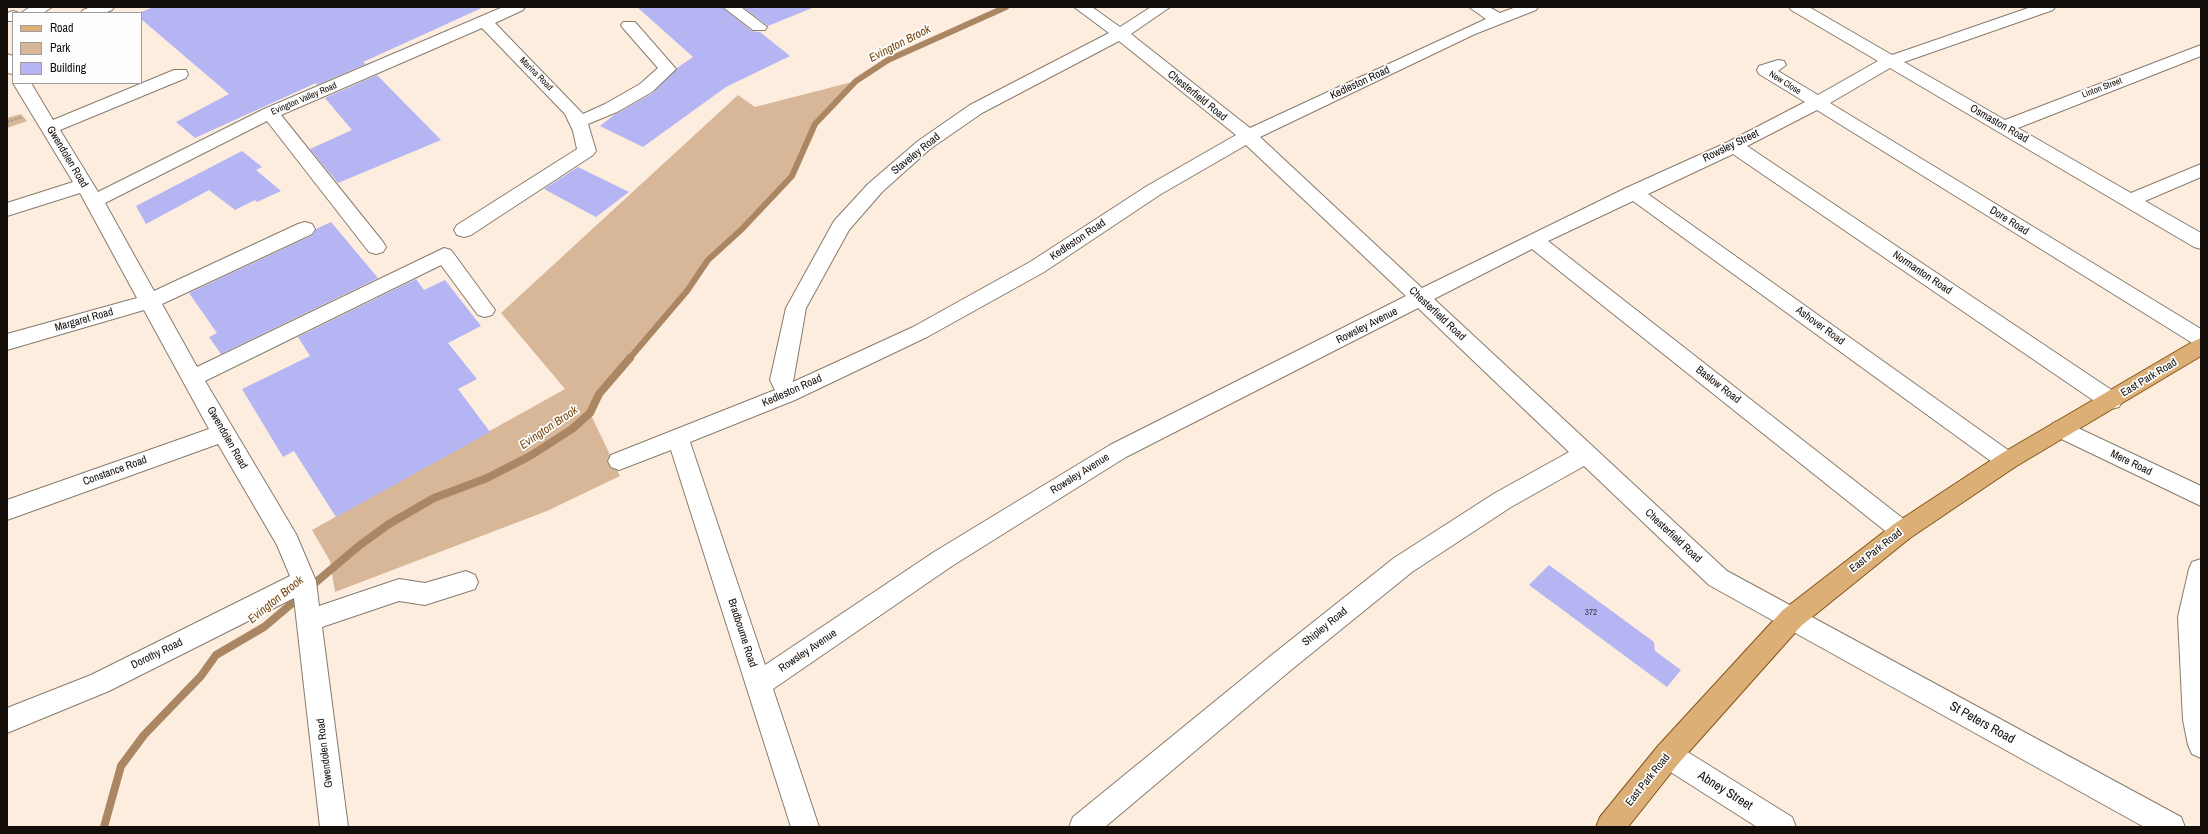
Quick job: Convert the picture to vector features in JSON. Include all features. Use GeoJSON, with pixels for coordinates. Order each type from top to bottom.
{"type":"FeatureCollection","features":[{"type":"Feature","properties":{"kind":"main road","name":"East Park Road"},"geometry":{"type":"LineString","coordinates":[[1610,827],[1668,755],[1792,618],[1902,531],[2007,461],[2111,401],[2201,346]]}},
{"type":"Feature","properties":{"kind":"street"},"geometry":{"type":"LineString","coordinates":[[28,12],[44,7]]}},
{"type":"Feature","properties":{"kind":"street"},"geometry":{"type":"LineString","coordinates":[[92,12],[106,7]]}},
{"type":"Feature","properties":{"kind":"street","name":"Evington Valley Road"},"geometry":{"type":"LineString","coordinates":[[7,210],[89,193],[270,113],[517,7]]}},
{"type":"Feature","properties":{"kind":"street"},"geometry":{"type":"LineString","coordinates":[[731,7],[759,27]]}},
{"type":"Feature","properties":{"kind":"street","name":"Chesterfield Road"},"geometry":{"type":"LineString","coordinates":[[1082,7],[1120,34],[1248,136],[1718,578],[1792,618]]}},
{"type":"Feature","properties":{"kind":"street","name":"Staveley Road"},"geometry":{"type":"LineString","coordinates":[[787,394],[781,380],[796,308],[841,226],[875,188],[924,145],[976,109],[1120,34],[1162,7]]}},
{"type":"Feature","properties":{"kind":"street"},"geometry":{"type":"LineString","coordinates":[[1477,7],[1499,19]]}},
{"type":"Feature","properties":{"kind":"street","name":"Kedleston Road"},"geometry":{"type":"LineString","coordinates":[[619,461],[787,394],[920,332],[1037,268],[1154,190],[1248,136],[1499,19],[1530,7]]}},
{"type":"Feature","properties":{"kind":"street","name":"Osmaston Road"},"geometry":{"type":"LineString","coordinates":[[1797,7],[2201,242]]}},
{"type":"Feature","properties":{"kind":"street","name":"Rowsley Street"},"geometry":{"type":"LineString","coordinates":[[1420,299],[1534,240],[1633,192],[1734,146],[1817,103],[1890,61],[2047,7]]}},
{"type":"Feature","properties":{"kind":"street","name":"Marina Road"},"geometry":{"type":"LineString","coordinates":[[484,21],[573,112],[580,126]]}},
{"type":"Feature","properties":{"kind":"street"},"geometry":{"type":"LineString","coordinates":[[464,230],[587,151],[580,126],[646,88],[668,69],[629,25]]}},
{"type":"Feature","properties":{"kind":"street","name":"Linton Street"},"geometry":{"type":"LineString","coordinates":[[2003,127],[2201,50]]}},
{"type":"Feature","properties":{"kind":"street","name":"New Close"},"geometry":{"type":"LineString","coordinates":[[1778,64],[1765,70],[1817,103]]}},
{"type":"Feature","properties":{"kind":"street"},"geometry":{"type":"LineString","coordinates":[[50,128],[180,74]]}},
{"type":"Feature","properties":{"kind":"street","name":"Gwendolen Road"},"geometry":{"type":"LineString","coordinates":[[23,84],[89,193],[151,301],[223,433],[288,541],[306,596],[334,827]]}},
{"type":"Feature","properties":{"kind":"street","name":"Dore Road"},"geometry":{"type":"LineString","coordinates":[[1817,103],[2201,339]]}},
{"type":"Feature","properties":{"kind":"street"},"geometry":{"type":"LineString","coordinates":[[270,113],[376,247]]}},
{"type":"Feature","properties":{"kind":"street","name":"Normanton Road"},"geometry":{"type":"LineString","coordinates":[[1734,146],[2111,401]]}},
{"type":"Feature","properties":{"kind":"street"},"geometry":{"type":"LineString","coordinates":[[2131,200],[2201,170]]}},
{"type":"Feature","properties":{"kind":"street","name":"Ashover Road"},"geometry":{"type":"LineString","coordinates":[[1633,192],[2007,461]]}},
{"type":"Feature","properties":{"kind":"street","name":"Margaret Road"},"geometry":{"type":"LineString","coordinates":[[12,341],[151,301],[305,229]]}},
{"type":"Feature","properties":{"kind":"street","name":"Baslow Road"},"geometry":{"type":"LineString","coordinates":[[1534,240],[1902,531]]}},
{"type":"Feature","properties":{"kind":"street"},"geometry":{"type":"LineString","coordinates":[[193,378],[444,255],[485,310]]}},
{"type":"Feature","properties":{"kind":"street","name":"Rowsley Avenue"},"geometry":{"type":"LineString","coordinates":[[759,684],[943,559],[1118,450],[1420,299]]}},
{"type":"Feature","properties":{"kind":"street","name":"Mere Road"},"geometry":{"type":"LineString","coordinates":[[2061,429],[2201,497]]}},
{"type":"Feature","properties":{"kind":"street","name":"Constance Road"},"geometry":{"type":"LineString","coordinates":[[7,510],[223,433]]}},
{"type":"Feature","properties":{"kind":"street","name":"Bradbourne Road"},"geometry":{"type":"LineString","coordinates":[[678,438],[805,827]]}},
{"type":"Feature","properties":{"kind":"street","name":"Shipley Road"},"geometry":{"type":"LineString","coordinates":[[1083,827],[1282,662],[1403,565],[1503,500],[1585,454]]}},
{"type":"Feature","properties":{"kind":"street"},"geometry":{"type":"LineString","coordinates":[[2201,569],[2190,617],[2196,720],[2201,745]]}},
{"type":"Feature","properties":{"kind":"street","name":"Dorothy Road"},"geometry":{"type":"LineString","coordinates":[[7,721],[306,596],[399,590],[425,594],[466,582]]}},
{"type":"Feature","properties":{"kind":"street","name":"St Peters Road"},"geometry":{"type":"LineString","coordinates":[[1792,618],[2171,827]]}},
{"type":"Feature","properties":{"kind":"street","name":"Abney Street"},"geometry":{"type":"LineString","coordinates":[[1668,755],[1782,827]]}},
{"type":"Feature","properties":{"kind":"green space"},"geometry":{"type":"Polygon","coordinates":[[[856,81],[815,124],[792,176],[742,229],[708,260],[687,291],[599,394],[590,413],[620,476],[547,511],[335,592],[330,561],[312,530],[565,389],[501,313],[738,95],[755,107],[856,81]]]}},
{"type":"Feature","properties":{"kind":"green space"},"geometry":{"type":"Polygon","coordinates":[[[21,114],[27,121],[7,128],[7,118],[21,114]]]}},
{"type":"Feature","properties":{"kind":"building"},"geometry":{"type":"Polygon","coordinates":[[[154,7],[484,7],[363,62],[366,64],[317,85],[316,83],[195,138],[176,122],[229,94],[142,20],[142,12],[141,12],[154,7]]]}},
{"type":"Feature","properties":{"kind":"building"},"geometry":{"type":"Polygon","coordinates":[[[637,7],[722,7],[752,31],[760,32],[790,56],[726,87],[643,147],[600,126],[614,115],[653,93],[677,68],[693,57],[637,7]]]}},
{"type":"Feature","properties":{"kind":"building"},"geometry":{"type":"Polygon","coordinates":[[[743,7],[812,7],[812,8],[768,26],[743,7]]]}},
{"type":"Feature","properties":{"kind":"building"},"geometry":{"type":"Polygon","coordinates":[[[377,75],[441,140],[338,183],[310,149],[352,130],[325,98],[377,75]]]}},
{"type":"Feature","properties":{"kind":"building"},"geometry":{"type":"Polygon","coordinates":[[[242,151],[262,167],[256,170],[281,191],[257,202],[255,200],[235,210],[209,190],[146,224],[136,206],[242,151]]]}},
{"type":"Feature","properties":{"kind":"building"},"geometry":{"type":"Polygon","coordinates":[[[578,167],[629,192],[596,217],[544,189],[578,167]]]}},
{"type":"Feature","properties":{"kind":"building"},"geometry":{"type":"Polygon","coordinates":[[[331,222],[378,278],[221,354],[209,337],[217,333],[189,293],[313,235],[316,229],[331,222]]]}},
{"type":"Feature","properties":{"kind":"building"},"geometry":{"type":"Polygon","coordinates":[[[416,279],[424,290],[445,280],[481,326],[448,343],[477,379],[458,389],[490,432],[336,517],[294,451],[283,457],[242,389],[310,356],[298,337],[416,279]]]}},
{"type":"Feature","properties":{"kind":"building"},"geometry":{"type":"Polygon","coordinates":[[[1549,565],[1654,642],[1655,651],[1681,670],[1667,687],[1529,585],[1549,565]]]}},
{"type":"Feature","properties":{"kind":"waterway","name":"Evington Brook"},"geometry":{"type":"LineString","coordinates":[[629,359],[687,291],[708,260],[742,229],[792,176],[815,124],[856,81],[888,60],[1006,7]]}},
{"type":"Feature","properties":{"kind":"waterway","name":"Evington Brook"},"geometry":{"type":"LineString","coordinates":[[309,588],[360,545],[389,524],[434,498],[487,478],[530,456],[572,429],[590,413],[599,394],[630,358]]}},
{"type":"Feature","properties":{"kind":"waterway","name":"Evington Brook"},"geometry":{"type":"LineString","coordinates":[[104,827],[121,766],[144,735],[201,676],[216,655],[264,627],[302,595]]}}]}
